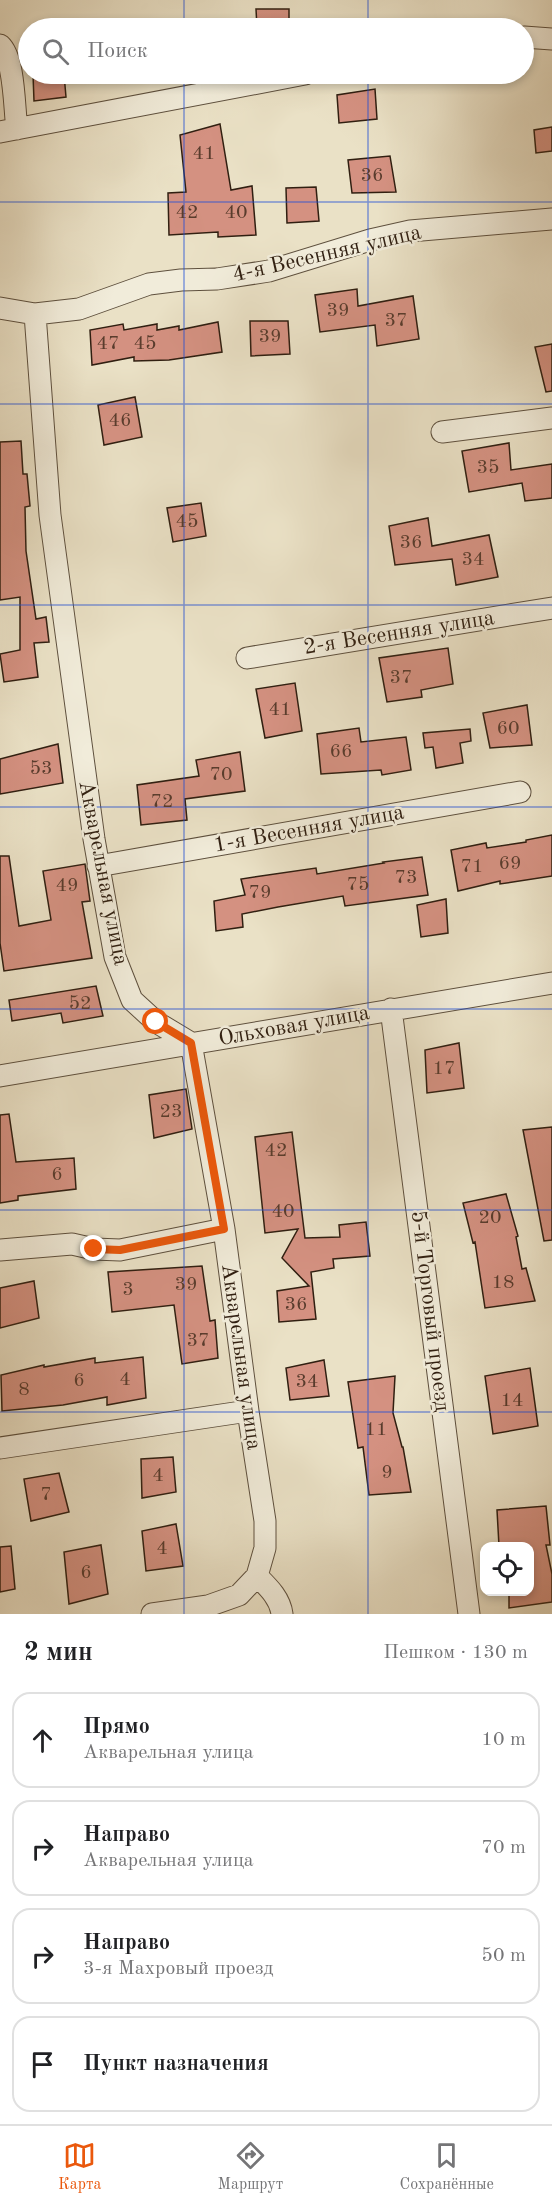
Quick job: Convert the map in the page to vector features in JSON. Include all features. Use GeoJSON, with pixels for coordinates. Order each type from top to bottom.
{"type":"FeatureCollection","features":[{"type":"Feature","properties":{"kind":"street"},"geometry":{"type":"LineString","coordinates":[[534,38],[552,39]]}},
{"type":"Feature","properties":{"kind":"street"},"geometry":{"type":"LineString","coordinates":[[0,45],[5,49],[9,64],[8,131],[253,84]]}},
{"type":"Feature","properties":{"kind":"street","name":"4-я Весенняя улица"},"geometry":{"type":"LineString","coordinates":[[0,309],[35,314],[79,309],[149,284],[217,279],[269,271],[370,240],[410,231],[552,219]]}},
{"type":"Feature","properties":{"kind":"street","name":"Акварельная улица"},"geometry":{"type":"LineString","coordinates":[[35,314],[50,514],[98,866],[115,957],[132,1000],[156,1022],[191,1043],[224,1229],[265,1521],[265,1548],[257,1576]]}},
{"type":"Feature","properties":{"kind":"street"},"geometry":{"type":"LineString","coordinates":[[442,432],[552,418]]}},
{"type":"Feature","properties":{"kind":"street","name":"2-я Весенняя улица"},"geometry":{"type":"LineString","coordinates":[[247,658],[552,608]]}},
{"type":"Feature","properties":{"kind":"street","name":"1-я Весенняя улица"},"geometry":{"type":"LineString","coordinates":[[98,866],[519,792]]}},
{"type":"Feature","properties":{"kind":"street","name":"Ольховая улица"},"geometry":{"type":"LineString","coordinates":[[0,1076],[552,983]]}},
{"type":"Feature","properties":{"kind":"street","name":"5-й Торговый проезд"},"geometry":{"type":"LineString","coordinates":[[391,1009],[469,1614]]}},
{"type":"Feature","properties":{"kind":"street"},"geometry":{"type":"LineString","coordinates":[[0,1250],[72,1244],[94,1249],[120,1250],[224,1229]]}},
{"type":"Feature","properties":{"kind":"street"},"geometry":{"type":"LineString","coordinates":[[0,1448],[248,1411]]}},
{"type":"Feature","properties":{"kind":"street"},"geometry":{"type":"LineString","coordinates":[[152,1614],[208,1606],[239,1595],[257,1576],[271,1590],[282,1607],[282,1614]]}},
{"type":"Feature","properties":{"kind":"building"},"geometry":{"type":"Polygon","coordinates":[[[256,9],[289,9],[289,18],[256,18],[256,9]]]}},
{"type":"Feature","properties":{"kind":"building"},"geometry":{"type":"Polygon","coordinates":[[[33,84],[65,84],[66,97],[34,101],[33,84]]]}},
{"type":"Feature","properties":{"kind":"building"},"geometry":{"type":"Polygon","coordinates":[[[375,89],[377,119],[339,123],[337,95],[375,89]]]}},
{"type":"Feature","properties":{"kind":"building"},"geometry":{"type":"Polygon","coordinates":[[[220,124],[231,190],[252,186],[256,235],[218,237],[218,232],[169,235],[168,193],[186,192],[180,135],[220,124]]]}},
{"type":"Feature","properties":{"kind":"building"},"geometry":{"type":"Polygon","coordinates":[[[552,127],[552,151],[536,153],[534,130],[552,127]]]}},
{"type":"Feature","properties":{"kind":"building"},"geometry":{"type":"Polygon","coordinates":[[[390,156],[396,192],[352,193],[348,160],[390,156]]]}},
{"type":"Feature","properties":{"kind":"building"},"geometry":{"type":"Polygon","coordinates":[[[316,187],[319,221],[287,223],[286,188],[316,187]]]}},
{"type":"Feature","properties":{"kind":"building"},"geometry":{"type":"Polygon","coordinates":[[[357,289],[358,306],[413,296],[419,339],[377,346],[375,325],[320,332],[315,295],[357,289]]]}},
{"type":"Feature","properties":{"kind":"building"},"geometry":{"type":"Polygon","coordinates":[[[250,321],[288,321],[290,354],[251,356],[250,321]]]}},
{"type":"Feature","properties":{"kind":"building"},"geometry":{"type":"Polygon","coordinates":[[[218,322],[222,352],[169,360],[134,361],[134,357],[92,365],[90,330],[123,324],[124,330],[157,324],[157,330],[179,326],[179,330],[218,322]]]}},
{"type":"Feature","properties":{"kind":"building"},"geometry":{"type":"Polygon","coordinates":[[[552,344],[552,391],[546,392],[535,347],[552,344]]]}},
{"type":"Feature","properties":{"kind":"building"},"geometry":{"type":"Polygon","coordinates":[[[135,397],[142,437],[104,445],[98,405],[135,397]]]}},
{"type":"Feature","properties":{"kind":"building"},"geometry":{"type":"Polygon","coordinates":[[[21,441],[23,474],[27,474],[30,506],[25,507],[26,551],[36,619],[46,617],[49,642],[34,643],[38,677],[4,682],[0,654],[20,650],[20,597],[0,600],[0,442],[21,441]]]}},
{"type":"Feature","properties":{"kind":"building"},"geometry":{"type":"Polygon","coordinates":[[[509,443],[511,470],[552,464],[552,498],[525,501],[522,483],[469,492],[462,451],[509,443]]]}},
{"type":"Feature","properties":{"kind":"building"},"geometry":{"type":"Polygon","coordinates":[[[201,503],[206,536],[173,542],[167,508],[201,503]]]}},
{"type":"Feature","properties":{"kind":"building"},"geometry":{"type":"Polygon","coordinates":[[[428,518],[432,546],[489,535],[498,577],[456,585],[452,559],[395,565],[389,526],[428,518]]]}},
{"type":"Feature","properties":{"kind":"building"},"geometry":{"type":"Polygon","coordinates":[[[448,648],[453,684],[421,690],[422,697],[387,702],[379,658],[448,648]]]}},
{"type":"Feature","properties":{"kind":"building"},"geometry":{"type":"Polygon","coordinates":[[[295,683],[302,731],[265,738],[256,689],[295,683]]]}},
{"type":"Feature","properties":{"kind":"building"},"geometry":{"type":"Polygon","coordinates":[[[527,705],[532,745],[490,748],[483,713],[527,705]]]}},
{"type":"Feature","properties":{"kind":"building"},"geometry":{"type":"Polygon","coordinates":[[[359,728],[361,742],[406,737],[411,770],[382,775],[381,770],[321,774],[317,734],[359,728]]]}},
{"type":"Feature","properties":{"kind":"building"},"geometry":{"type":"Polygon","coordinates":[[[470,729],[471,741],[460,743],[463,763],[436,768],[433,747],[425,748],[423,733],[470,729]]]}},
{"type":"Feature","properties":{"kind":"building"},"geometry":{"type":"Polygon","coordinates":[[[58,744],[63,783],[0,794],[0,759],[58,744]]]}},
{"type":"Feature","properties":{"kind":"building"},"geometry":{"type":"Polygon","coordinates":[[[240,752],[245,791],[185,799],[187,820],[141,825],[137,785],[199,776],[196,760],[240,752]]]}},
{"type":"Feature","properties":{"kind":"building"},"geometry":{"type":"Polygon","coordinates":[[[552,835],[552,876],[500,884],[500,881],[458,891],[451,850],[486,843],[487,848],[552,835]]]}},
{"type":"Feature","properties":{"kind":"building"},"geometry":{"type":"Polygon","coordinates":[[[0,856],[9,856],[19,926],[51,920],[43,871],[85,864],[90,901],[82,902],[92,958],[4,971],[0,943],[0,856]]]}},
{"type":"Feature","properties":{"kind":"building"},"geometry":{"type":"Polygon","coordinates":[[[422,857],[428,895],[345,906],[343,896],[278,907],[242,914],[243,927],[216,931],[214,901],[245,895],[241,879],[316,868],[317,874],[422,857]]]}},
{"type":"Feature","properties":{"kind":"building"},"geometry":{"type":"Polygon","coordinates":[[[446,899],[448,933],[421,937],[417,905],[446,899]]]}},
{"type":"Feature","properties":{"kind":"building"},"geometry":{"type":"Polygon","coordinates":[[[96,986],[103,1016],[63,1023],[61,1013],[12,1021],[9,1000],[96,986]]]}},
{"type":"Feature","properties":{"kind":"building"},"geometry":{"type":"Polygon","coordinates":[[[459,1043],[464,1088],[427,1093],[425,1050],[459,1043]]]}},
{"type":"Feature","properties":{"kind":"building"},"geometry":{"type":"Polygon","coordinates":[[[186,1089],[192,1129],[154,1138],[149,1095],[186,1089]]]}},
{"type":"Feature","properties":{"kind":"building"},"geometry":{"type":"Polygon","coordinates":[[[9,1114],[16,1162],[74,1158],[76,1189],[18,1196],[18,1200],[0,1203],[0,1115],[9,1114]]]}},
{"type":"Feature","properties":{"kind":"building"},"geometry":{"type":"Polygon","coordinates":[[[552,1127],[552,1240],[544,1241],[523,1130],[552,1127]]]}},
{"type":"Feature","properties":{"kind":"building"},"geometry":{"type":"Polygon","coordinates":[[[292,1132],[305,1238],[340,1237],[339,1225],[366,1222],[370,1256],[333,1259],[334,1268],[311,1272],[316,1319],[279,1322],[277,1291],[309,1286],[282,1258],[298,1229],[265,1233],[255,1137],[292,1132]]]}},
{"type":"Feature","properties":{"kind":"building"},"geometry":{"type":"Polygon","coordinates":[[[506,1194],[518,1236],[516,1237],[522,1269],[526,1268],[535,1301],[485,1308],[475,1242],[473,1243],[463,1203],[506,1194]]]}},
{"type":"Feature","properties":{"kind":"building"},"geometry":{"type":"Polygon","coordinates":[[[202,1266],[210,1321],[215,1320],[218,1358],[182,1364],[174,1305],[112,1312],[108,1272],[202,1266]]]}},
{"type":"Feature","properties":{"kind":"building"},"geometry":{"type":"Polygon","coordinates":[[[34,1281],[39,1318],[0,1328],[0,1288],[34,1281]]]}},
{"type":"Feature","properties":{"kind":"building"},"geometry":{"type":"Polygon","coordinates":[[[143,1357],[146,1398],[107,1405],[107,1397],[63,1405],[2,1411],[1,1375],[44,1365],[44,1367],[95,1358],[95,1363],[143,1357]]]}},
{"type":"Feature","properties":{"kind":"building"},"geometry":{"type":"Polygon","coordinates":[[[324,1360],[329,1396],[290,1400],[286,1368],[324,1360]]]}},
{"type":"Feature","properties":{"kind":"building"},"geometry":{"type":"Polygon","coordinates":[[[530,1368],[538,1426],[493,1434],[485,1376],[530,1368]]]}},
{"type":"Feature","properties":{"kind":"building"},"geometry":{"type":"Polygon","coordinates":[[[395,1376],[393,1413],[403,1447],[411,1492],[369,1495],[363,1447],[358,1448],[348,1382],[395,1376]]]}},
{"type":"Feature","properties":{"kind":"building"},"geometry":{"type":"Polygon","coordinates":[[[173,1457],[176,1492],[142,1498],[141,1459],[173,1457]]]}},
{"type":"Feature","properties":{"kind":"building"},"geometry":{"type":"Polygon","coordinates":[[[59,1473],[69,1512],[31,1521],[24,1479],[59,1473]]]}},
{"type":"Feature","properties":{"kind":"building"},"geometry":{"type":"Polygon","coordinates":[[[546,1506],[550,1545],[546,1545],[552,1574],[552,1602],[509,1608],[509,1596],[534,1596],[534,1542],[499,1542],[497,1510],[546,1506]]]}},
{"type":"Feature","properties":{"kind":"building"},"geometry":{"type":"Polygon","coordinates":[[[176,1524],[183,1566],[146,1571],[142,1531],[176,1524]]]}},
{"type":"Feature","properties":{"kind":"building"},"geometry":{"type":"Polygon","coordinates":[[[101,1545],[108,1594],[69,1604],[64,1552],[101,1545]]]}},
{"type":"Feature","properties":{"kind":"building"},"geometry":{"type":"Polygon","coordinates":[[[11,1546],[15,1589],[0,1592],[0,1547],[11,1546]]]}},
{"type":"Feature","properties":{"kind":"route"},"geometry":{"type":"LineString","coordinates":[[94,1249],[120,1250],[224,1229],[191,1043],[156,1022]]}}]}
